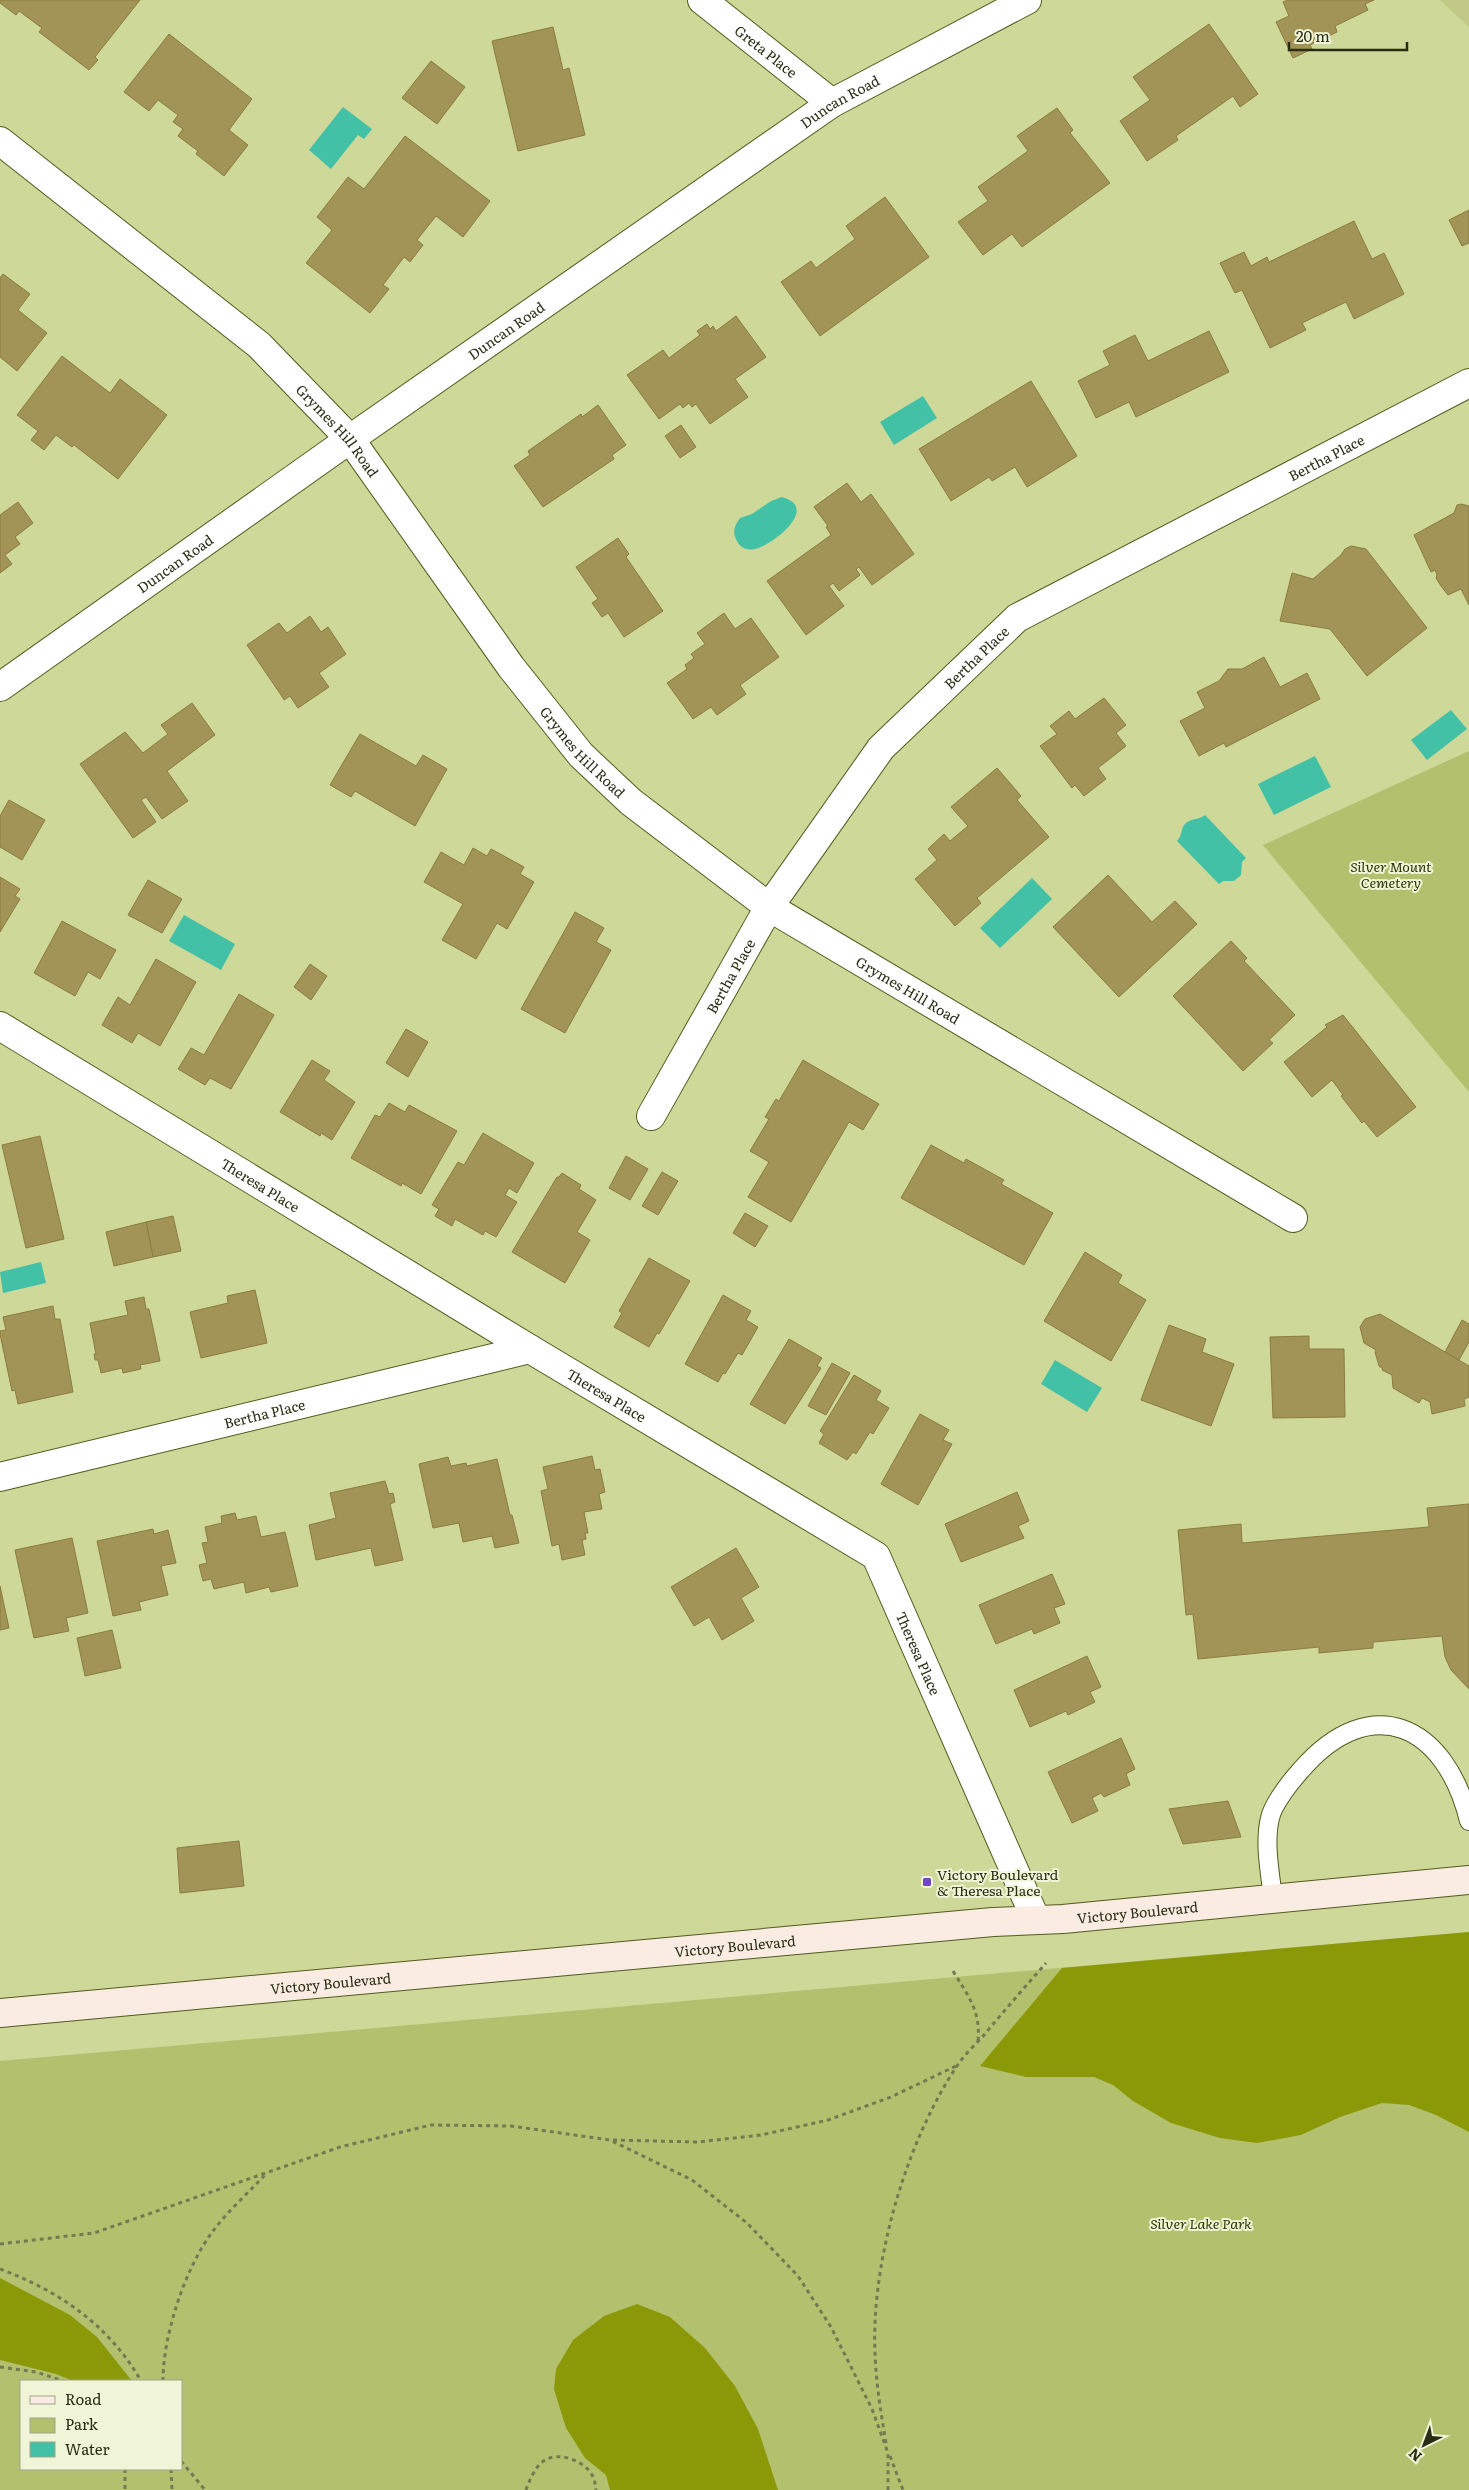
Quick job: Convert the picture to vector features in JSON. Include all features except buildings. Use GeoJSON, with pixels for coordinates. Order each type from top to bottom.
{"type":"FeatureCollection","features":[{"type":"Feature","properties":{"kind":"main road","name":"Victory Boulevard"},"geometry":{"type":"LineString","coordinates":[[0,2013],[1469,1880]]}},
{"type":"Feature","properties":{"kind":"street","name":"Greta Place"},"geometry":{"type":"LineString","coordinates":[[702,0],[832,103]]}},
{"type":"Feature","properties":{"kind":"street","name":"Duncan Road"},"geometry":{"type":"LineString","coordinates":[[0,687],[350,439],[832,103],[1027,0]]}},
{"type":"Feature","properties":{"kind":"street","name":"Grymes Hill Road"},"geometry":{"type":"LineString","coordinates":[[0,141],[259,345],[350,439],[512,667],[582,755],[631,802],[769,907],[1293,1218]]}},
{"type":"Feature","properties":{"kind":"street","name":"Bertha Place"},"geometry":{"type":"LineString","coordinates":[[652,1116],[769,907],[881,748],[1018,618],[1469,383]]}},
{"type":"Feature","properties":{"kind":"street","name":"Theresa Place"},"geometry":{"type":"LineString","coordinates":[[0,1026],[530,1350],[876,1556],[1036,1920]]}},
{"type":"Feature","properties":{"kind":"street","name":"Bertha Place"},"geometry":{"type":"LineString","coordinates":[[0,1477],[530,1350]]}},
{"type":"Feature","properties":{"kind":"lane"},"geometry":{"type":"LineString","coordinates":[[1273,1898],[1268,1854],[1270,1817],[1291,1781],[1316,1752],[1343,1735],[1378,1724],[1404,1728],[1412,1733],[1433,1748],[1451,1771],[1464,1798],[1469,1821]]}},
{"type":"Feature","properties":{"kind":"path"},"geometry":{"type":"LineString","coordinates":[[888,2490],[888,2453],[878,2395],[875,2311],[882,2258],[899,2191],[922,2129],[957,2066],[1046,1963]]}},
{"type":"Feature","properties":{"kind":"path"},"geometry":{"type":"LineString","coordinates":[[953,1972],[974,2004],[980,2025],[978,2042]]}},
{"type":"Feature","properties":{"kind":"path"},"geometry":{"type":"LineString","coordinates":[[0,2244],[94,2233],[340,2147],[431,2125],[511,2126],[610,2140],[698,2142],[761,2135],[828,2120],[891,2098],[957,2066]]}},
{"type":"Feature","properties":{"kind":"path"},"geometry":{"type":"LineString","coordinates":[[610,2140],[692,2180],[747,2223],[798,2276],[840,2344],[872,2409],[903,2490]]}},
{"type":"Feature","properties":{"kind":"path"},"geometry":{"type":"LineString","coordinates":[[163,2380],[174,2315],[189,2270],[213,2231],[266,2174]]}},
{"type":"Feature","properties":{"kind":"path"},"geometry":{"type":"LineString","coordinates":[[0,2269],[30,2281],[82,2312],[110,2338],[140,2380]]}},
{"type":"Feature","properties":{"kind":"path"},"geometry":{"type":"LineString","coordinates":[[0,2367],[36,2372],[60,2380]]}},
{"type":"Feature","properties":{"kind":"path"},"geometry":{"type":"LineString","coordinates":[[526,2490],[538,2466],[547,2459],[558,2456],[573,2460],[586,2467],[593,2476],[596,2490]]}},
{"type":"Feature","properties":{"kind":"path"},"geometry":{"type":"LineString","coordinates":[[182,2462],[205,2490]]}},
{"type":"Feature","properties":{"kind":"path"},"geometry":{"type":"LineString","coordinates":[[125,2470],[125,2490]]}},
{"type":"Feature","properties":{"kind":"path"},"geometry":{"type":"LineString","coordinates":[[171,2470],[172,2490]]}},
{"type":"Feature","properties":{"kind":"shaded area"},"geometry":{"type":"Polygon","coordinates":[[[1440,0],[1469,0],[1469,27],[1440,0]]]}},
{"type":"Feature","properties":{"kind":"green space","name":"Silver Mount Cemetery"},"geometry":{"type":"Polygon","coordinates":[[[1469,751],[1469,1092],[1263,845],[1469,751]]]}},
{"type":"Feature","properties":{"kind":"green space","name":"Silver Lake Park"},"geometry":{"type":"Polygon","coordinates":[[[1469,1932],[1469,2490],[0,2490],[0,2061],[1469,1932]]]}},
{"type":"Feature","properties":{"kind":"green space"},"geometry":{"type":"Polygon","coordinates":[[[1469,1932],[1469,2132],[1436,2115],[1409,2105],[1382,2103],[1340,2117],[1301,2135],[1257,2143],[1220,2138],[1171,2123],[1133,2101],[1113,2085],[1094,2077],[1026,2077],[980,2066],[1062,1968],[1469,1932]]]}},
{"type":"Feature","properties":{"kind":"green space"},"geometry":{"type":"Polygon","coordinates":[[[0,2278],[70,2315],[97,2337],[131,2380],[71,2380],[56,2374],[0,2360],[0,2278]]]}},
{"type":"Feature","properties":{"kind":"green space"},"geometry":{"type":"Polygon","coordinates":[[[637,2304],[670,2317],[705,2348],[735,2386],[758,2429],[778,2490],[610,2490],[606,2475],[585,2458],[566,2428],[554,2389],[556,2369],[573,2340],[604,2316],[637,2304]]]}},
{"type":"Feature","properties":{"kind":"water"},"geometry":{"type":"Polygon","coordinates":[[[343,107],[372,129],[364,139],[358,135],[331,169],[309,150],[343,107]]]}},
{"type":"Feature","properties":{"kind":"water"},"geometry":{"type":"Polygon","coordinates":[[[923,396],[937,418],[894,445],[880,422],[923,396]]]}},
{"type":"Feature","properties":{"kind":"water"},"geometry":{"type":"Polygon","coordinates":[[[782,497],[793,502],[797,509],[795,518],[789,526],[771,542],[762,547],[746,549],[741,546],[737,542],[734,533],[735,526],[740,518],[752,514],[771,501],[782,497]]]}},
{"type":"Feature","properties":{"kind":"water"},"geometry":{"type":"Polygon","coordinates":[[[1451,710],[1467,729],[1427,760],[1411,740],[1451,710]]]}},
{"type":"Feature","properties":{"kind":"water"},"geometry":{"type":"Polygon","coordinates":[[[1315,756],[1331,787],[1274,815],[1258,784],[1315,756]]]}},
{"type":"Feature","properties":{"kind":"water"},"geometry":{"type":"Polygon","coordinates":[[[1205,815],[1246,858],[1242,862],[1241,875],[1234,881],[1223,881],[1219,884],[1177,841],[1186,823],[1205,815]]]}},
{"type":"Feature","properties":{"kind":"water"},"geometry":{"type":"Polygon","coordinates":[[[1032,878],[1052,899],[1000,948],[980,928],[1032,878]]]}},
{"type":"Feature","properties":{"kind":"water"},"geometry":{"type":"Polygon","coordinates":[[[184,915],[235,944],[221,970],[169,941],[184,915]]]}},
{"type":"Feature","properties":{"kind":"water"},"geometry":{"type":"Polygon","coordinates":[[[41,1262],[46,1283],[3,1293],[0,1272],[41,1262]]]}},
{"type":"Feature","properties":{"kind":"water"},"geometry":{"type":"Polygon","coordinates":[[[1055,1360],[1102,1388],[1087,1412],[1041,1384],[1055,1360]]]}},
{"type":"Feature","properties":{"kind":"place","name":"Victory Boulevard & Theresa Place"},"geometry":{"type":"Point","coordinates":[927,1882]}}]}
